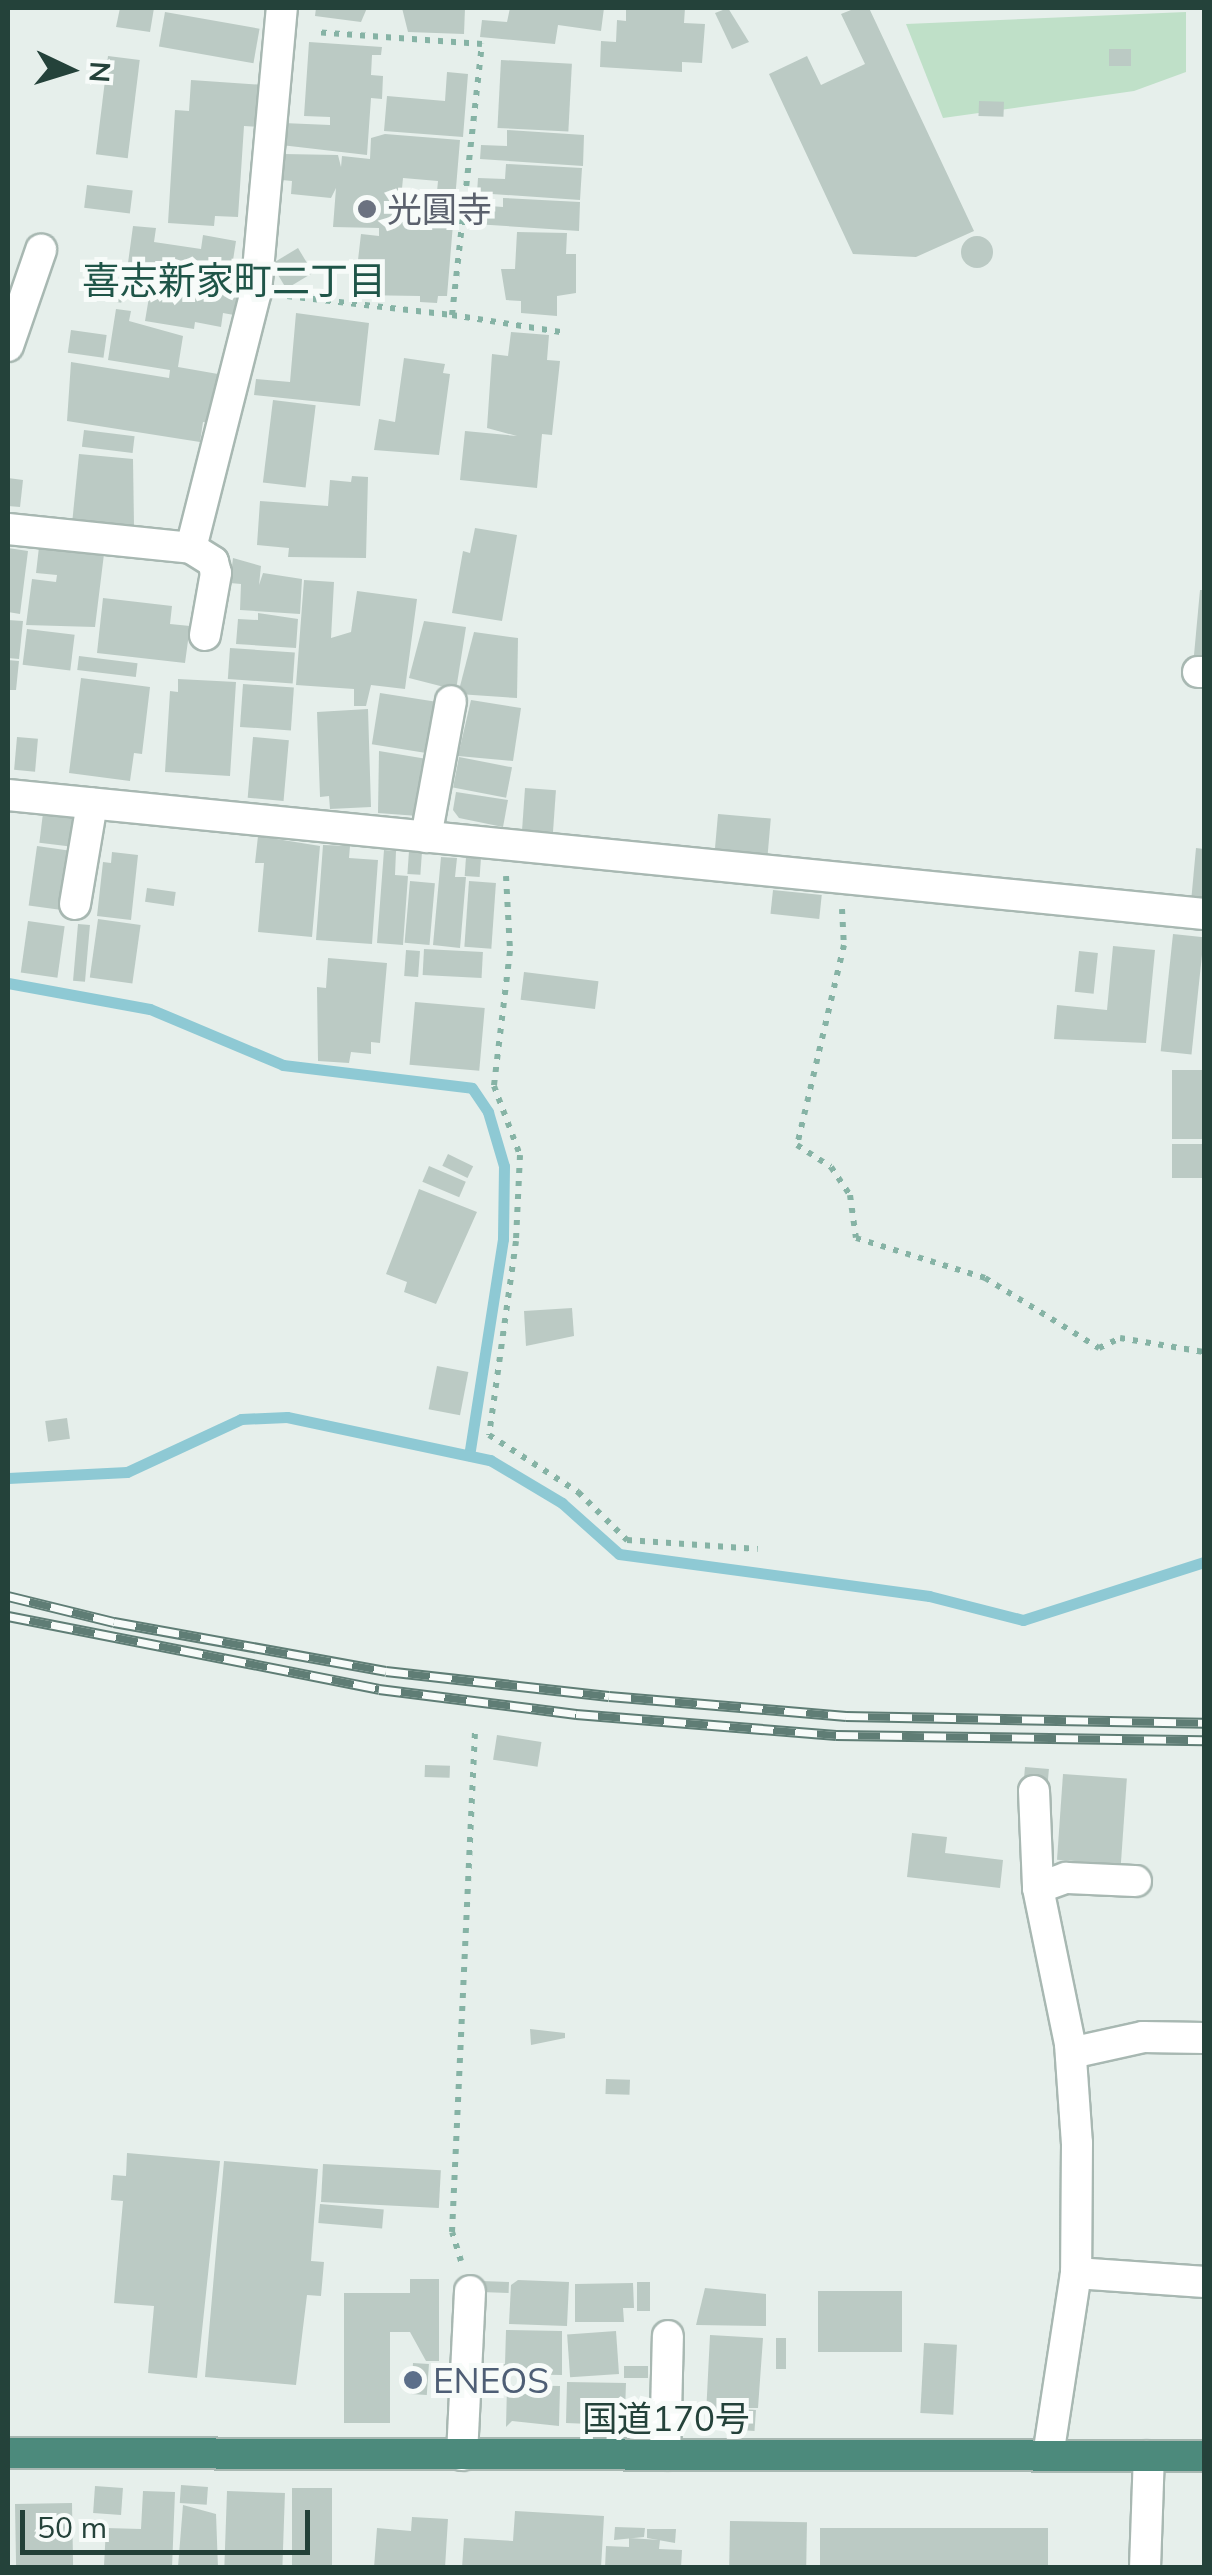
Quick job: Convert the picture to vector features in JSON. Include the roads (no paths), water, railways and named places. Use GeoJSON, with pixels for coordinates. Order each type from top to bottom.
{"type":"FeatureCollection","features":[{"type":"Feature","properties":{"kind":"highway","name":"国道170号"},"geometry":{"type":"LineString","coordinates":[[8,2452],[1204,2456]]}},
{"type":"Feature","properties":{"kind":"street"},"geometry":{"type":"LineString","coordinates":[[191,548],[256,292],[280,19]]}},
{"type":"Feature","properties":{"kind":"street"},"geometry":{"type":"LineString","coordinates":[[8,346],[41,250]]}},
{"type":"Feature","properties":{"kind":"street"},"geometry":{"type":"LineString","coordinates":[[8,528],[191,548],[213,562],[216,573],[206,635]]}},
{"type":"Feature","properties":{"kind":"street"},"geometry":{"type":"LineString","coordinates":[[426,837],[452,701]]}},
{"type":"Feature","properties":{"kind":"street"},"geometry":{"type":"LineString","coordinates":[[8,795],[1204,914]]}},
{"type":"Feature","properties":{"kind":"street"},"geometry":{"type":"LineString","coordinates":[[75,904],[92,803]]}},
{"type":"Feature","properties":{"kind":"street"},"geometry":{"type":"LineString","coordinates":[[1034,1791],[1038,1888],[1070,2053],[1076,2272],[1048,2456]]}},
{"type":"Feature","properties":{"kind":"street"},"geometry":{"type":"LineString","coordinates":[[1038,1888],[1066,1878],[1136,1881]]}},
{"type":"Feature","properties":{"kind":"street"},"geometry":{"type":"LineString","coordinates":[[1070,2053],[1143,2037],[1204,2038]]}},
{"type":"Feature","properties":{"kind":"street"},"geometry":{"type":"LineString","coordinates":[[1076,2272],[1204,2282]]}},
{"type":"Feature","properties":{"kind":"street"},"geometry":{"type":"LineString","coordinates":[[462,2455],[470,2290]]}},
{"type":"Feature","properties":{"kind":"street"},"geometry":{"type":"LineString","coordinates":[[664,2456],[668,2336]]}},
{"type":"Feature","properties":{"kind":"street"},"geometry":{"type":"LineString","coordinates":[[1145,2568],[1149,2456]]}},
{"type":"Feature","properties":{"kind":"waterway"},"geometry":{"type":"LineString","coordinates":[[8,983],[150,1009],[283,1065],[472,1088],[488,1112],[504,1166],[503,1239],[469,1455]]}},
{"type":"Feature","properties":{"kind":"waterway"},"geometry":{"type":"LineString","coordinates":[[8,1478],[127,1472],[241,1419],[287,1417],[490,1460],[562,1503],[619,1554],[929,1596],[1023,1620],[1204,1562]]}},
{"type":"Feature","properties":{"kind":"railway"},"geometry":{"type":"LineString","coordinates":[[8,1596],[114,1622],[386,1671],[609,1696],[846,1716],[1204,1723]]}},
{"type":"Feature","properties":{"kind":"railway"},"geometry":{"type":"LineString","coordinates":[[8,1616],[379,1689],[576,1714],[836,1735],[1204,1740]]}},
{"type":"Feature","properties":{"kind":"place","name":"光圓寺"},"geometry":{"type":"Point","coordinates":[367,209]}},
{"type":"Feature","properties":{"kind":"place","name":"ENEOS"},"geometry":{"type":"Point","coordinates":[413,2380]}},
{"type":"Feature","properties":{"kind":"district","name":"喜志新家町二丁目"},"geometry":{"type":"Point","coordinates":[234,281]}}]}
